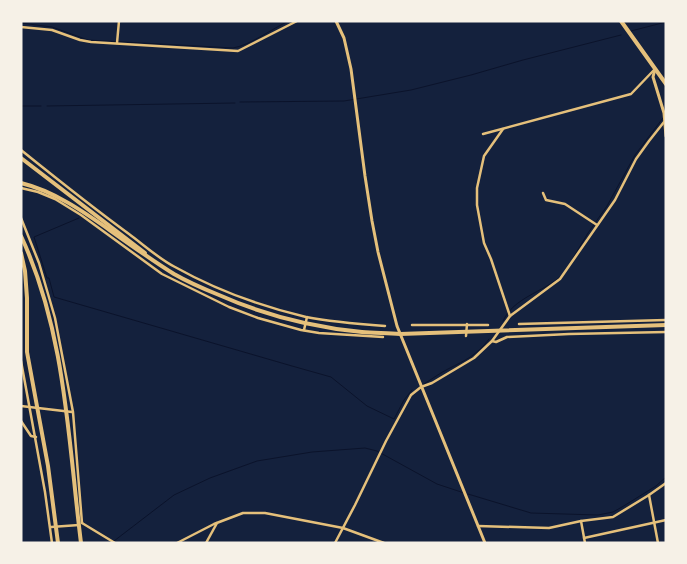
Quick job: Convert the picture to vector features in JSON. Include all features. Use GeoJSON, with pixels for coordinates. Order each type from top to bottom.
{"type":"FeatureCollection","features":[{"type":"Feature","properties":{"kind":"highway"},"geometry":{"type":"LineString","coordinates":[[621,21],[666,84]]}},
{"type":"Feature","properties":{"kind":"highway"},"geometry":{"type":"LineString","coordinates":[[21,158],[67,190],[150,258]]}},
{"type":"Feature","properties":{"kind":"highway"},"geometry":{"type":"LineString","coordinates":[[21,183],[73,205],[150,258],[203,289],[233,302],[276,316],[306,323],[361,332],[400,334],[466,334],[501,330],[662,323]]}},
{"type":"Feature","properties":{"kind":"highway"},"geometry":{"type":"LineString","coordinates":[[21,236],[50,315],[57,349],[81,524],[81,543]]}},
{"type":"Feature","properties":{"kind":"highway"},"geometry":{"type":"LineString","coordinates":[[21,253],[25,271],[27,298],[27,352],[48,466],[58,543]]}},
{"type":"Feature","properties":{"kind":"street"},"geometry":{"type":"LineString","coordinates":[[117,43],[119,21]]}},
{"type":"Feature","properties":{"kind":"street"},"geometry":{"type":"LineString","coordinates":[[21,27],[52,30],[80,40],[238,51],[297,21]]}},
{"type":"Feature","properties":{"kind":"street"},"geometry":{"type":"LineString","coordinates":[[336,21],[344,38],[351,69],[372,220],[400,334],[486,543]]}},
{"type":"Feature","properties":{"kind":"street"},"geometry":{"type":"LineString","coordinates":[[655,69],[653,77],[665,116],[666,136]]}},
{"type":"Feature","properties":{"kind":"street"},"geometry":{"type":"LineString","coordinates":[[483,134],[631,94],[655,69]]}},
{"type":"Feature","properties":{"kind":"street"},"geometry":{"type":"LineString","coordinates":[[335,543],[382,448],[411,395],[421,387],[432,383],[474,358],[492,341],[510,316],[560,279],[615,200],[636,159],[665,121]]}},
{"type":"Feature","properties":{"kind":"street"},"geometry":{"type":"LineString","coordinates":[[503,129],[484,156],[477,204],[484,243],[510,316]]}},
{"type":"Feature","properties":{"kind":"street"},"geometry":{"type":"LineString","coordinates":[[21,150],[67,190],[173,266],[209,284],[236,296],[307,317],[385,326]]}},
{"type":"Feature","properties":{"kind":"street"},"geometry":{"type":"LineString","coordinates":[[21,188],[56,198],[162,274],[230,307],[258,318],[304,330],[383,338]]}},
{"type":"Feature","properties":{"kind":"street"},"geometry":{"type":"LineString","coordinates":[[543,194],[546,200],[565,204],[597,225]]}},
{"type":"Feature","properties":{"kind":"street"},"geometry":{"type":"LineString","coordinates":[[21,218],[39,263],[55,318],[73,412],[81,524]]}},
{"type":"Feature","properties":{"kind":"street"},"geometry":{"type":"LineString","coordinates":[[230,307],[236,296]]}},
{"type":"Feature","properties":{"kind":"street"},"geometry":{"type":"LineString","coordinates":[[304,330],[307,317]]}},
{"type":"Feature","properties":{"kind":"street"},"geometry":{"type":"LineString","coordinates":[[519,324],[662,323],[666,320]]}},
{"type":"Feature","properties":{"kind":"street"},"geometry":{"type":"LineString","coordinates":[[466,334],[467,324]]}},
{"type":"Feature","properties":{"kind":"street"},"geometry":{"type":"LineString","coordinates":[[552,324],[552,329]]}},
{"type":"Feature","properties":{"kind":"street"},"geometry":{"type":"LineString","coordinates":[[412,325],[488,325]]}},
{"type":"Feature","properties":{"kind":"street"},"geometry":{"type":"LineString","coordinates":[[492,341],[496,342],[507,337],[666,332]]}},
{"type":"Feature","properties":{"kind":"street"},"geometry":{"type":"LineString","coordinates":[[21,361],[36,437],[52,543]]}},
{"type":"Feature","properties":{"kind":"street"},"geometry":{"type":"LineString","coordinates":[[21,406],[73,412]]}},
{"type":"Feature","properties":{"kind":"street"},"geometry":{"type":"LineString","coordinates":[[21,422],[31,436],[36,437]]}},
{"type":"Feature","properties":{"kind":"street"},"geometry":{"type":"LineString","coordinates":[[478,526],[549,528],[613,517],[666,483]]}},
{"type":"Feature","properties":{"kind":"street"},"geometry":{"type":"LineString","coordinates":[[649,495],[658,543]]}},
{"type":"Feature","properties":{"kind":"street"},"geometry":{"type":"LineString","coordinates":[[177,543],[217,523],[243,513],[265,513],[344,528],[384,543]]}},
{"type":"Feature","properties":{"kind":"street"},"geometry":{"type":"LineString","coordinates":[[584,538],[666,520]]}},
{"type":"Feature","properties":{"kind":"street"},"geometry":{"type":"LineString","coordinates":[[581,521],[585,543]]}},
{"type":"Feature","properties":{"kind":"street"},"geometry":{"type":"LineString","coordinates":[[206,543],[217,523]]}},
{"type":"Feature","properties":{"kind":"street"},"geometry":{"type":"LineString","coordinates":[[51,527],[81,524],[115,543]]}},
{"type":"Feature","properties":{"kind":"waterway"},"geometry":{"type":"LineString","coordinates":[[21,23],[52,27],[88,40],[233,48],[254,40],[289,21]]}},
{"type":"Feature","properties":{"kind":"waterway"},"geometry":{"type":"LineString","coordinates":[[631,31],[666,22]]}},
{"type":"Feature","properties":{"kind":"waterway"},"geometry":{"type":"LineString","coordinates":[[240,102],[344,101],[411,90],[621,35]]}},
{"type":"Feature","properties":{"kind":"waterway"},"geometry":{"type":"LineString","coordinates":[[47,106],[235,103]]}},
{"type":"Feature","properties":{"kind":"waterway"},"geometry":{"type":"LineString","coordinates":[[21,106],[41,106]]}},
{"type":"Feature","properties":{"kind":"waterway"},"geometry":{"type":"LineString","coordinates":[[573,258],[607,206],[635,155],[666,114]]}},
{"type":"Feature","properties":{"kind":"waterway"},"geometry":{"type":"LineString","coordinates":[[79,218],[34,237],[54,297],[331,377],[367,406],[394,419],[404,400],[412,390]]}},
{"type":"Feature","properties":{"kind":"waterway"},"geometry":{"type":"LineString","coordinates":[[503,321],[514,306],[561,276]]}},
{"type":"Feature","properties":{"kind":"waterway"},"geometry":{"type":"LineString","coordinates":[[424,384],[471,357],[489,339]]}},
{"type":"Feature","properties":{"kind":"waterway"},"geometry":{"type":"LineString","coordinates":[[114,541],[174,495],[210,478],[257,461],[312,452],[365,448],[377,451],[437,484],[464,493]]}},
{"type":"Feature","properties":{"kind":"waterway"},"geometry":{"type":"LineString","coordinates":[[468,494],[531,513],[598,515],[613,512],[622,507],[656,486],[666,477]]}}]}
